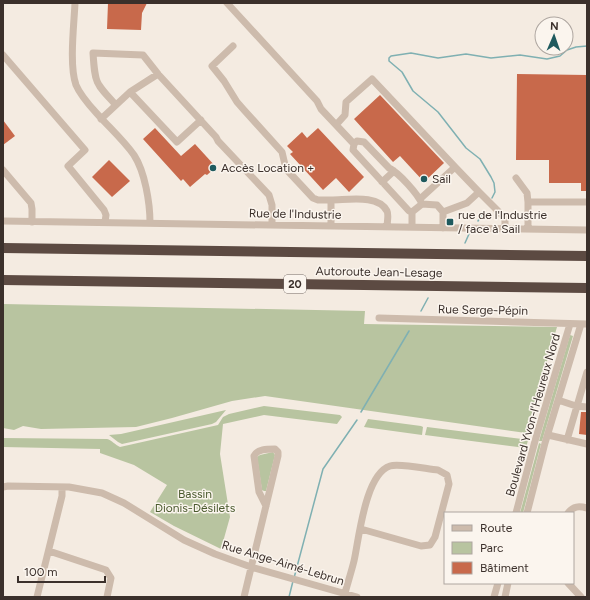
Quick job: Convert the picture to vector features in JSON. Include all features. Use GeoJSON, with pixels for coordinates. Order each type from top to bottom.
{"type":"FeatureCollection","features":[{"type":"Feature","properties":{"kind":"highway","name":"Autoroute Jean-Lesage"},"geometry":{"type":"LineString","coordinates":[[3,248],[587,256]]}},
{"type":"Feature","properties":{"kind":"highway","name":"Autoroute Jean-Lesage"},"geometry":{"type":"LineString","coordinates":[[3,280],[587,288]]}},
{"type":"Feature","properties":{"kind":"street"},"geometry":{"type":"LineString","coordinates":[[75,3],[73,63],[75,80],[82,95],[101,119],[131,152],[138,164],[145,188],[150,223]]}},
{"type":"Feature","properties":{"kind":"street"},"geometry":{"type":"LineString","coordinates":[[226,3],[317,101],[321,109],[354,144]]}},
{"type":"Feature","properties":{"kind":"street"},"geometry":{"type":"LineString","coordinates":[[233,46],[212,66],[224,81],[237,102],[282,152],[286,169],[313,198],[318,200],[368,200],[377,202],[387,212],[387,227]]}},
{"type":"Feature","properties":{"kind":"street"},"geometry":{"type":"LineString","coordinates":[[116,105],[96,81],[93,53],[143,55],[158,74],[268,195],[272,205],[272,225]]}},
{"type":"Feature","properties":{"kind":"street"},"geometry":{"type":"LineString","coordinates":[[3,55],[85,150],[68,166],[104,210],[106,215],[105,222]]}},
{"type":"Feature","properties":{"kind":"street"},"geometry":{"type":"LineString","coordinates":[[101,119],[130,92],[158,74]]}},
{"type":"Feature","properties":{"kind":"street"},"geometry":{"type":"LineString","coordinates":[[336,125],[346,115],[346,102],[372,79],[478,192],[503,216],[505,228]]}},
{"type":"Feature","properties":{"kind":"street"},"geometry":{"type":"LineString","coordinates":[[130,92],[177,142],[201,120]]}},
{"type":"Feature","properties":{"kind":"street"},"geometry":{"type":"LineString","coordinates":[[354,144],[357,141],[364,142],[389,168],[394,171],[421,202],[437,205],[443,212],[443,228]]}},
{"type":"Feature","properties":{"kind":"street"},"geometry":{"type":"LineString","coordinates":[[354,144],[353,150],[409,211],[412,212]]}},
{"type":"Feature","properties":{"kind":"street"},"geometry":{"type":"LineString","coordinates":[[412,227],[412,212],[455,167]]}},
{"type":"Feature","properties":{"kind":"street"},"geometry":{"type":"LineString","coordinates":[[3,170],[31,203],[32,222]]}},
{"type":"Feature","properties":{"kind":"street"},"geometry":{"type":"LineString","coordinates":[[382,182],[394,171]]}},
{"type":"Feature","properties":{"kind":"street"},"geometry":{"type":"LineString","coordinates":[[516,178],[527,193],[528,229]]}},
{"type":"Feature","properties":{"kind":"street"},"geometry":{"type":"LineString","coordinates":[[443,212],[467,203],[478,192]]}},
{"type":"Feature","properties":{"kind":"street"},"geometry":{"type":"LineString","coordinates":[[331,226],[332,200]]}},
{"type":"Feature","properties":{"kind":"street"},"geometry":{"type":"LineString","coordinates":[[528,202],[587,202]]}},
{"type":"Feature","properties":{"kind":"street","name":"Rue de l'Industrie"},"geometry":{"type":"LineString","coordinates":[[3,221],[587,230]]}},
{"type":"Feature","properties":{"kind":"street","name":"Rue Serge-Pépin"},"geometry":{"type":"LineString","coordinates":[[379,318],[584,324]]}},
{"type":"Feature","properties":{"kind":"street","name":"Boulevard Yvon-l'Heureux Nord"},"geometry":{"type":"LineString","coordinates":[[516,512],[535,441],[570,324]]}},
{"type":"Feature","properties":{"kind":"street","name":"Boulevard Yvon-l'Heureux Nord"},"geometry":{"type":"LineString","coordinates":[[527,512],[558,400],[584,324]]}},
{"type":"Feature","properties":{"kind":"street"},"geometry":{"type":"LineString","coordinates":[[567,440],[587,372]]}},
{"type":"Feature","properties":{"kind":"street"},"geometry":{"type":"LineString","coordinates":[[558,400],[576,406],[587,407]]}},
{"type":"Feature","properties":{"kind":"street"},"geometry":{"type":"LineString","coordinates":[[548,434],[587,444]]}},
{"type":"Feature","properties":{"kind":"street"},"geometry":{"type":"LineString","coordinates":[[244,597],[279,454],[275,449],[257,452],[254,456],[259,492],[266,506]]}},
{"type":"Feature","properties":{"kind":"street"},"geometry":{"type":"LineString","coordinates":[[344,595],[354,562],[367,500],[370,490],[381,472],[386,467],[398,465],[438,470],[444,472],[448,476],[449,486],[435,538],[430,545],[421,546],[361,529]]}},
{"type":"Feature","properties":{"kind":"street","name":"Rue Ange-Aimé-Lebrun"},"geometry":{"type":"LineString","coordinates":[[3,487],[62,487],[90,490],[113,497],[189,543],[215,554],[251,567],[306,582],[344,595],[357,597]]}},
{"type":"Feature","properties":{"kind":"street"},"geometry":{"type":"LineString","coordinates":[[37,597],[62,496],[62,487]]}},
{"type":"Feature","properties":{"kind":"street"},"geometry":{"type":"LineString","coordinates":[[571,510],[580,506],[587,508]]}},
{"type":"Feature","properties":{"kind":"street"},"geometry":{"type":"LineString","coordinates":[[48,551],[106,570],[111,578],[107,597]]}},
{"type":"Feature","properties":{"kind":"street"},"geometry":{"type":"LineString","coordinates":[[494,597],[498,584]]}},
{"type":"Feature","properties":{"kind":"street"},"geometry":{"type":"LineString","coordinates":[[505,597],[508,584]]}},
{"type":"Feature","properties":{"kind":"street"},"geometry":{"type":"LineString","coordinates":[[569,584],[581,597]]}},
{"type":"Feature","properties":{"kind":"green space"},"geometry":{"type":"Polygon","coordinates":[[[3,304],[365,311],[364,324],[557,327],[526,433],[265,396],[232,401],[136,427],[41,429],[23,426],[14,430],[3,428],[3,304]]]}},
{"type":"Feature","properties":{"kind":"green space"},"geometry":{"type":"Polygon","coordinates":[[[570,335],[573,336],[542,441],[539,441],[570,335]]]}},
{"type":"Feature","properties":{"kind":"green space","name":"Bassin Dionis-Désilets"},"geometry":{"type":"Polygon","coordinates":[[[264,406],[340,415],[342,417],[337,424],[264,415],[223,424],[220,454],[230,517],[221,549],[174,526],[150,512],[167,485],[134,465],[100,453],[100,449],[3,447],[3,438],[107,439],[120,447],[218,425],[223,417],[229,414],[264,406]]]}},
{"type":"Feature","properties":{"kind":"green space"},"geometry":{"type":"Polygon","coordinates":[[[226,410],[216,422],[212,424],[122,444],[109,435],[121,434],[226,410]]]}},
{"type":"Feature","properties":{"kind":"green space"},"geometry":{"type":"Polygon","coordinates":[[[368,419],[421,426],[423,427],[422,435],[364,427],[368,419]]]}},
{"type":"Feature","properties":{"kind":"green space"},"geometry":{"type":"Polygon","coordinates":[[[427,427],[528,440],[526,448],[425,435],[427,427]]]}},
{"type":"Feature","properties":{"kind":"green space"},"geometry":{"type":"Polygon","coordinates":[[[539,443],[541,444],[523,512],[520,512],[539,443]]]}},
{"type":"Feature","properties":{"kind":"green space"},"geometry":{"type":"Polygon","coordinates":[[[273,452],[275,455],[266,491],[264,491],[262,490],[257,457],[273,452]]]}},
{"type":"Feature","properties":{"kind":"building"},"geometry":{"type":"Polygon","coordinates":[[[108,3],[147,3],[142,13],[141,30],[107,29],[108,3]]]}},
{"type":"Feature","properties":{"kind":"building"},"geometry":{"type":"Polygon","coordinates":[[[517,74],[587,75],[587,191],[581,191],[581,183],[549,183],[549,160],[516,160],[517,74]]]}},
{"type":"Feature","properties":{"kind":"building"},"geometry":{"type":"Polygon","coordinates":[[[380,95],[444,163],[424,182],[400,156],[393,162],[354,119],[380,95]]]}},
{"type":"Feature","properties":{"kind":"building"},"geometry":{"type":"Polygon","coordinates":[[[3,120],[15,136],[3,145],[3,120]]]}},
{"type":"Feature","properties":{"kind":"building"},"geometry":{"type":"Polygon","coordinates":[[[155,128],[181,156],[195,144],[216,167],[190,187],[183,179],[181,181],[143,139],[155,128]]]}},
{"type":"Feature","properties":{"kind":"building"},"geometry":{"type":"Polygon","coordinates":[[[318,128],[364,177],[349,192],[336,178],[323,190],[290,154],[293,152],[287,146],[302,132],[307,138],[318,128]]]}},
{"type":"Feature","properties":{"kind":"building"},"geometry":{"type":"Polygon","coordinates":[[[109,160],[130,181],[112,197],[92,177],[109,160]]]}},
{"type":"Feature","properties":{"kind":"building"},"geometry":{"type":"Polygon","coordinates":[[[581,412],[587,412],[587,435],[579,434],[581,412]]]}},
{"type":"Feature","properties":{"kind":"waterway"},"geometry":{"type":"LineString","coordinates":[[492,198],[495,192],[494,183],[480,159],[466,148],[438,112],[413,91],[402,72],[389,61],[389,58],[391,56],[411,53],[438,58],[466,54],[491,58],[520,55],[547,59],[560,56],[567,50],[576,47],[587,46]]}},
{"type":"Feature","properties":{"kind":"waterway"},"geometry":{"type":"LineString","coordinates":[[478,221],[484,211]]}},
{"type":"Feature","properties":{"kind":"waterway"},"geometry":{"type":"LineString","coordinates":[[465,243],[469,234]]}},
{"type":"Feature","properties":{"kind":"waterway"},"geometry":{"type":"LineString","coordinates":[[421,311],[428,298]]}},
{"type":"Feature","properties":{"kind":"waterway"},"geometry":{"type":"LineString","coordinates":[[361,412],[409,331]]}},
{"type":"Feature","properties":{"kind":"waterway"},"geometry":{"type":"LineString","coordinates":[[294,578],[323,469],[357,420]]}},
{"type":"Feature","properties":{"kind":"waterway"},"geometry":{"type":"LineString","coordinates":[[289,597],[293,581]]}},
{"type":"Feature","properties":{"kind":"place","name":"Accès Location +"},"geometry":{"type":"Point","coordinates":[213,168]}},
{"type":"Feature","properties":{"kind":"place","name":"Sail"},"geometry":{"type":"Point","coordinates":[424,179]}},
{"type":"Feature","properties":{"kind":"place","name":"rue de l'Industrie / face à Sail"},"geometry":{"type":"Point","coordinates":[450,222]}}]}
